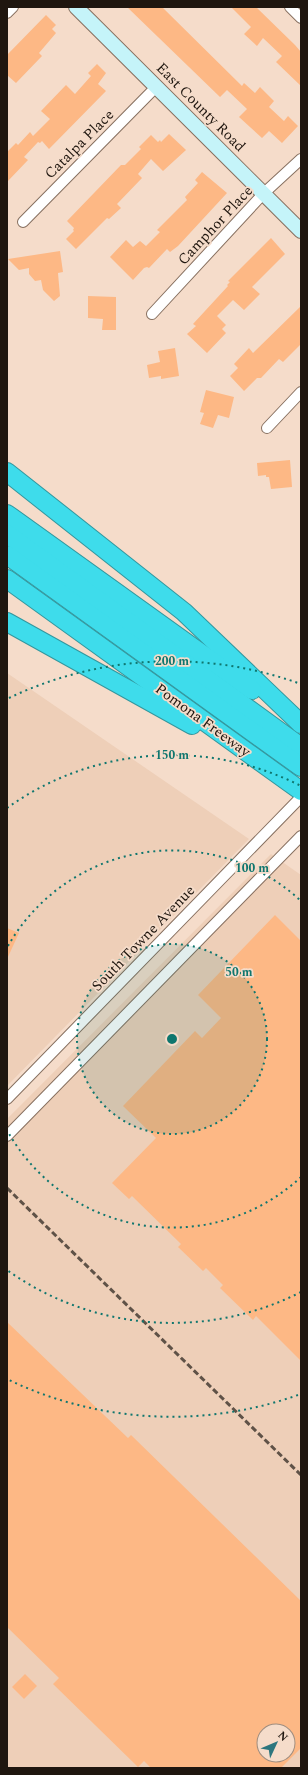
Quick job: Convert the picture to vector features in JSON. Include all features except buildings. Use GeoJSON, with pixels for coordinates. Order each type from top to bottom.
{"type":"FeatureCollection","features":[{"type":"Feature","properties":{"kind":"highway"},"geometry":{"type":"LineString","coordinates":[[7,472],[184,612],[301,725]]}},
{"type":"Feature","properties":{"kind":"highway"},"geometry":{"type":"LineString","coordinates":[[7,514],[301,725]]}},
{"type":"Feature","properties":{"kind":"highway"},"geometry":{"type":"LineString","coordinates":[[7,534],[290,746],[301,767]]}},
{"type":"Feature","properties":{"kind":"highway"},"geometry":{"type":"LineString","coordinates":[[7,556],[290,746]]}},
{"type":"Feature","properties":{"kind":"highway","name":"Pomona Freeway"},"geometry":{"type":"LineString","coordinates":[[7,579],[301,791]]}},
{"type":"Feature","properties":{"kind":"highway"},"geometry":{"type":"LineString","coordinates":[[7,622],[264,765]]}},
{"type":"Feature","properties":{"kind":"street"},"geometry":{"type":"LineString","coordinates":[[7,13],[13,7]]}},
{"type":"Feature","properties":{"kind":"street","name":"East County Road"},"geometry":{"type":"LineString","coordinates":[[76,7],[301,231]]}},
{"type":"Feature","properties":{"kind":"street"},"geometry":{"type":"LineString","coordinates":[[290,7],[301,18]]}},
{"type":"Feature","properties":{"kind":"street","name":"Catalpa Place"},"geometry":{"type":"LineString","coordinates":[[23,222],[157,86]]}},
{"type":"Feature","properties":{"kind":"street","name":"Camphor Place"},"geometry":{"type":"LineString","coordinates":[[152,314],[263,194],[301,158]]}},
{"type":"Feature","properties":{"kind":"street"},"geometry":{"type":"LineString","coordinates":[[267,428],[301,392]]}},
{"type":"Feature","properties":{"kind":"street","name":"South Towne Avenue"},"geometry":{"type":"LineString","coordinates":[[7,1099],[301,797]]}},
{"type":"Feature","properties":{"kind":"street"},"geometry":{"type":"LineString","coordinates":[[7,1136],[301,836]]}},
{"type":"Feature","properties":{"kind":"shaded area"},"geometry":{"type":"Polygon","coordinates":[[[7,673],[249,839],[7,1086],[7,673]]]}},
{"type":"Feature","properties":{"kind":"shaded area"},"geometry":{"type":"Polygon","coordinates":[[[271,854],[301,875],[301,1768],[7,1768],[7,1119],[271,854]]]}},
{"type":"Feature","properties":{"kind":"railway"},"geometry":{"type":"LineString","coordinates":[[7,1188],[301,1475]]}}]}
